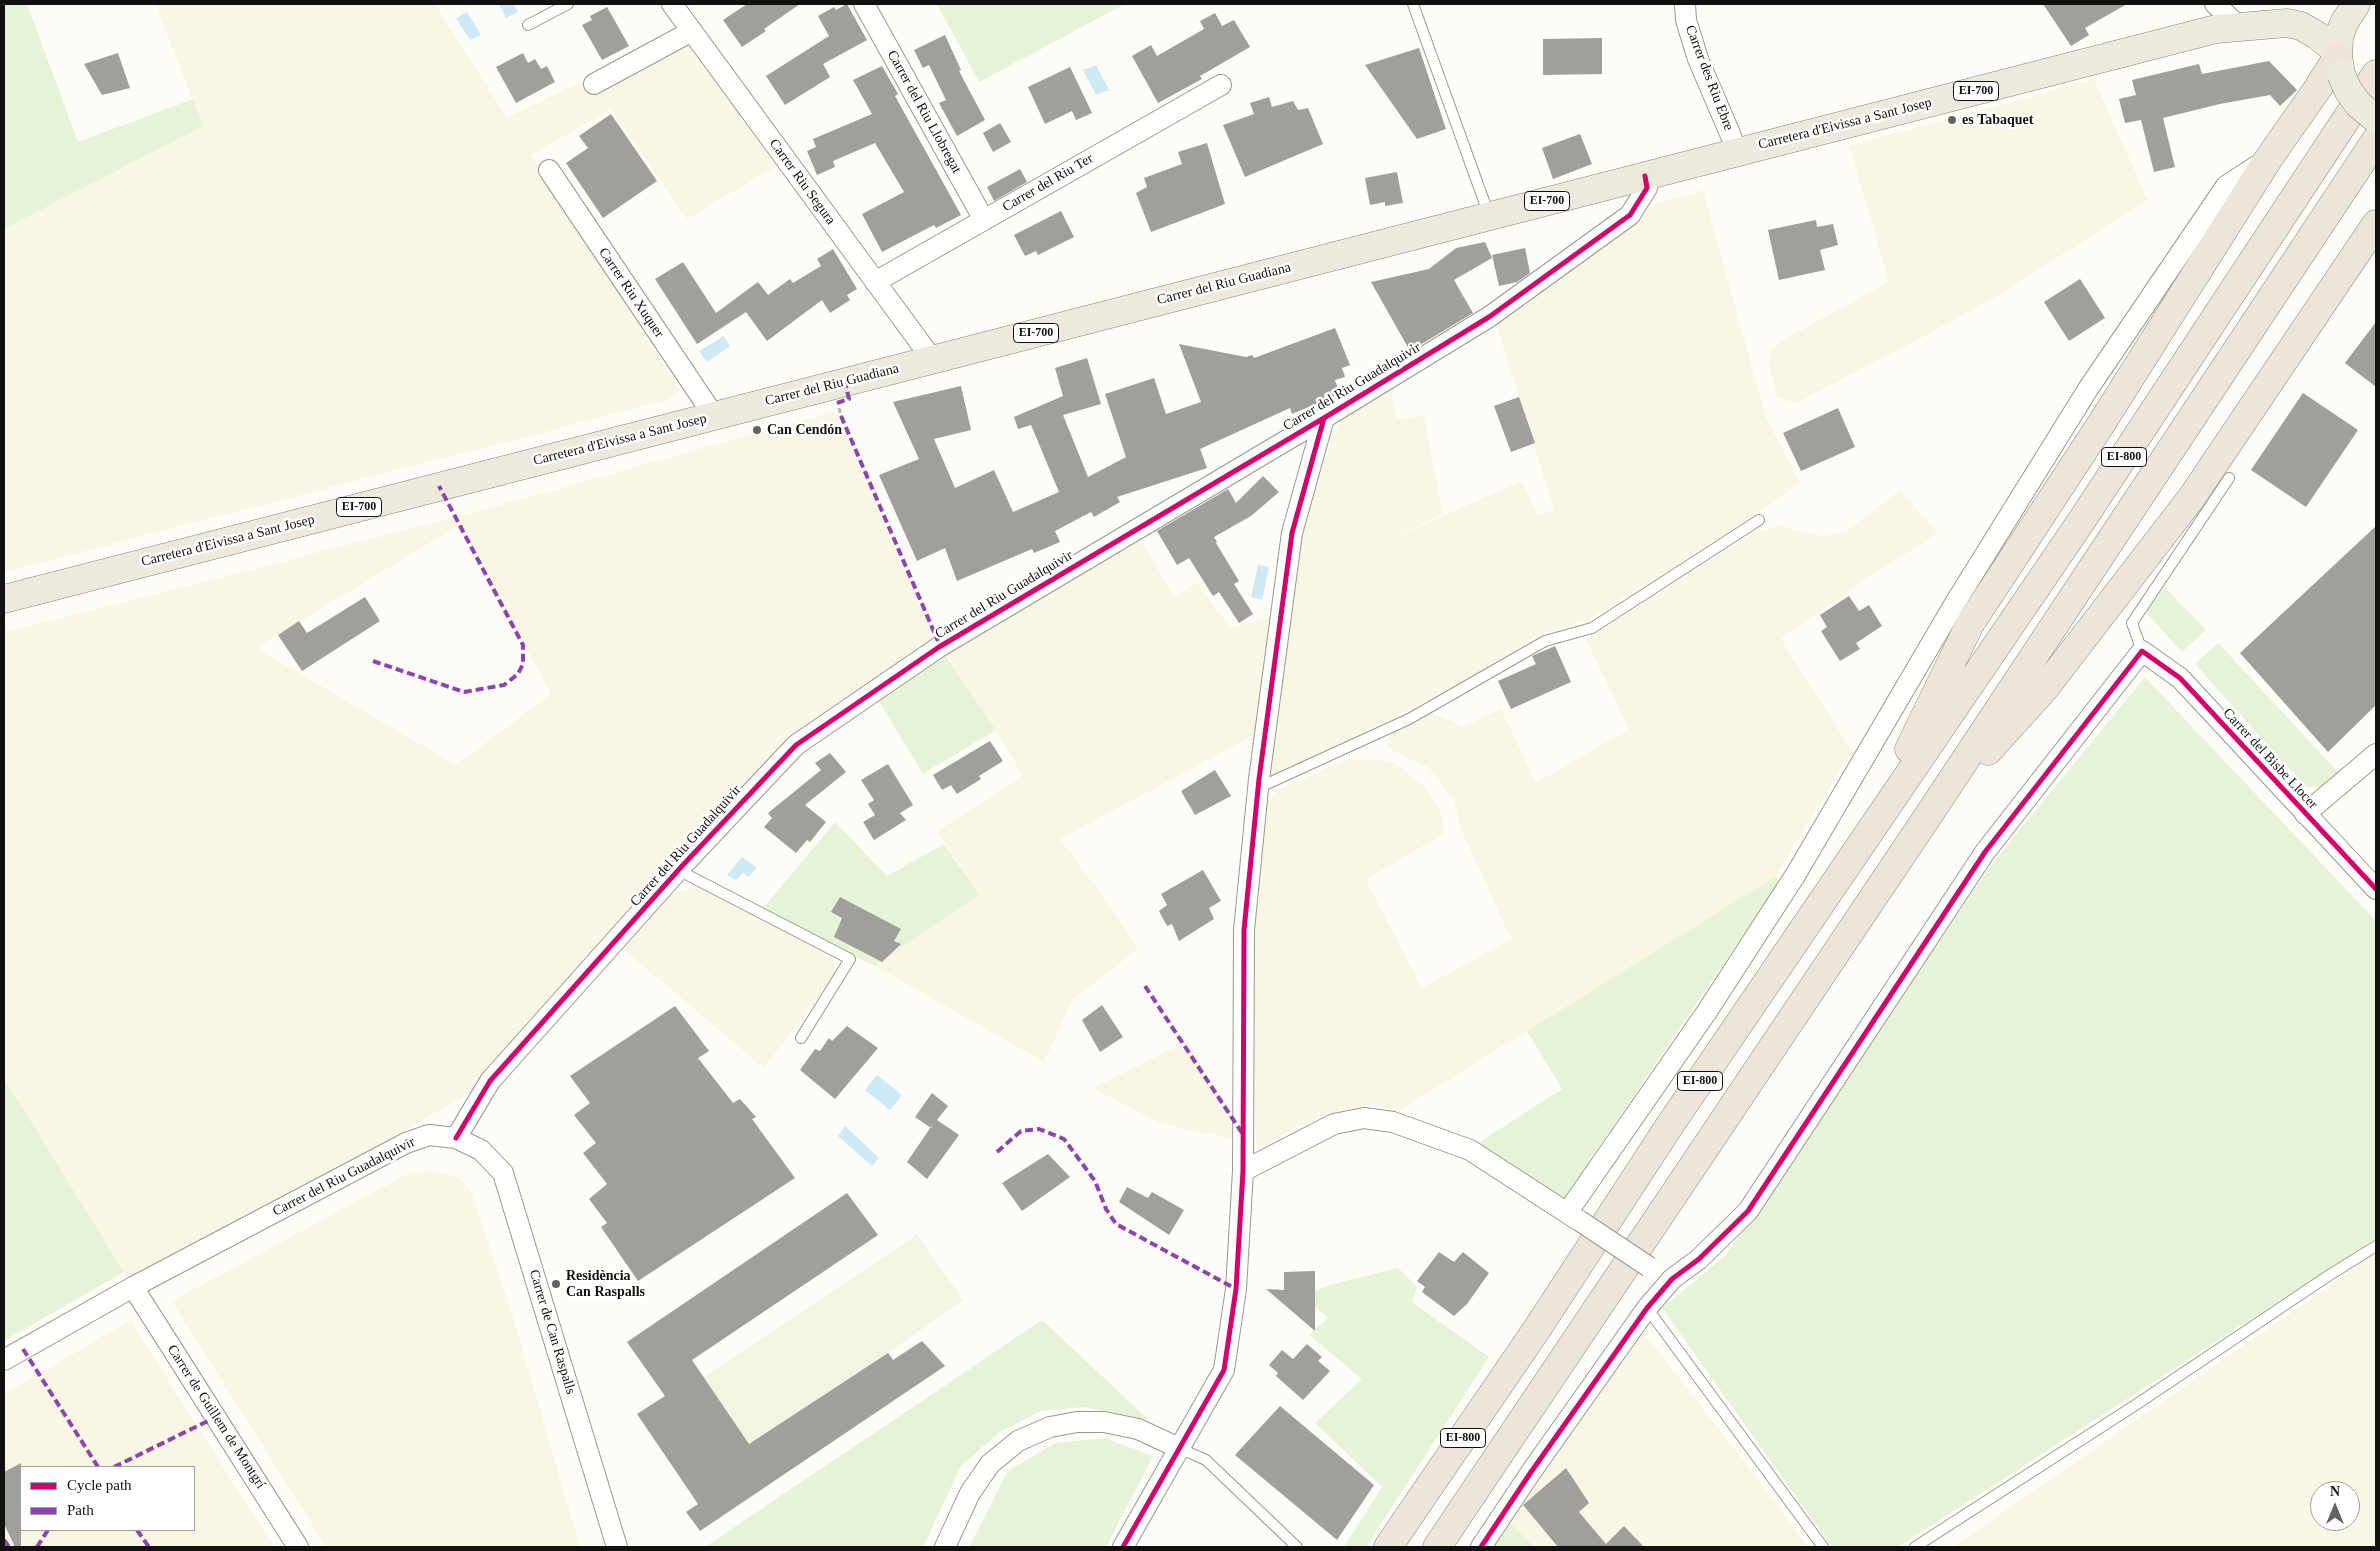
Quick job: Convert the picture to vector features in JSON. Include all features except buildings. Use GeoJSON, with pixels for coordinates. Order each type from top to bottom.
{"type":"FeatureCollection","features":[{"type":"Feature","properties":{"kind":"highway","name":"EI-800"},"geometry":{"type":"LineString","coordinates":[[1867,836],[1970,624],[2103,421],[2269,158],[2339,61]]}},
{"type":"Feature","properties":{"kind":"highway","name":"EI-800"},"geometry":{"type":"LineString","coordinates":[[1388,1547],[1537,1329],[1670,1125],[2080,523],[2376,74]]}},
{"type":"Feature","properties":{"kind":"highway","name":"EI-800"},"geometry":{"type":"LineString","coordinates":[[1437,1547],[1928,816],[2376,140]]}},
{"type":"Feature","properties":{"kind":"highway","name":"EI-800"},"geometry":{"type":"LineString","coordinates":[[1928,816],[2045,688],[2192,497],[2376,224]]}},
{"type":"Feature","properties":{"kind":"main road","name":"Carretera d'Eivissa a Sant Josep"},"geometry":{"type":"LineString","coordinates":[[1735,152],[2276,4]]}},
{"type":"Feature","properties":{"kind":"main road","name":"EI-800"},"geometry":{"type":"LineString","coordinates":[[2339,61],[2344,22],[2356,4]]}},
{"type":"Feature","properties":{"kind":"main road","name":"Carretera d'Eivissa a Sant Josep"},"geometry":{"type":"LineString","coordinates":[[2221,18],[2287,23],[2301,26],[2339,61]]}},
{"type":"Feature","properties":{"kind":"main road"},"geometry":{"type":"LineString","coordinates":[[2339,61],[2348,90],[2358,104],[2376,118]]}},
{"type":"Feature","properties":{"kind":"main road","name":"Carrer del Riu Guadiana"},"geometry":{"type":"LineString","coordinates":[[714,416],[1735,152]]}},
{"type":"Feature","properties":{"kind":"main road","name":"Carretera d'Eivissa a Sant Josep"},"geometry":{"type":"LineString","coordinates":[[4,599],[714,416]]}},
{"type":"Feature","properties":{"kind":"street","name":"Carrer Riu Segura"},"geometry":{"type":"LineString","coordinates":[[672,4],[932,359]]}},
{"type":"Feature","properties":{"kind":"street","name":"Carrer del Riu Llobregat"},"geometry":{"type":"LineString","coordinates":[[864,4],[984,220]]}},
{"type":"Feature","properties":{"kind":"street","name":"Carrer des Riu Ebre"},"geometry":{"type":"LineString","coordinates":[[1685,4],[1686,20],[1698,59],[1731,136],[1735,152]]}},
{"type":"Feature","properties":{"kind":"street"},"geometry":{"type":"LineString","coordinates":[[594,84],[692,31]]}},
{"type":"Feature","properties":{"kind":"street","name":"Carrer del Riu Ter"},"geometry":{"type":"LineString","coordinates":[[875,282],[1221,85]]}},
{"type":"Feature","properties":{"kind":"street"},"geometry":{"type":"LineString","coordinates":[[1574,1217],[1796,874],[1955,603],[2088,389],[2226,186],[2269,158]]}},
{"type":"Feature","properties":{"kind":"street","name":"Carrer Riu Xuquer"},"geometry":{"type":"LineString","coordinates":[[549,170],[714,416]]}},
{"type":"Feature","properties":{"kind":"street","name":"Carrer del Riu Guadalquivir"},"geometry":{"type":"LineString","coordinates":[[4,1360],[133,1287],[406,1143],[428,1135],[456,1138],[490,1080],[678,870],[796,745],[939,647],[1324,418],[1489,316],[1630,215],[1647,188],[1645,176]]}},
{"type":"Feature","properties":{"kind":"street"},"geometry":{"type":"LineString","coordinates":[[1123,1547],[1181,1449],[1224,1370],[1236,1289],[1243,1171],[1244,930],[1258,788],[1292,533],[1324,418]]}},
{"type":"Feature","properties":{"kind":"street"},"geometry":{"type":"LineString","coordinates":[[1481,1547],[1530,1472],[1647,1308],[1672,1279],[1699,1259],[1748,1211],[1985,852],[2142,651]]}},
{"type":"Feature","properties":{"kind":"street","name":"Carrer del Bisbe Llocer"},"geometry":{"type":"LineString","coordinates":[[2142,651],[2180,678],[2376,890]]}},
{"type":"Feature","properties":{"kind":"street"},"geometry":{"type":"LineString","coordinates":[[2305,814],[2376,754]]}},
{"type":"Feature","properties":{"kind":"street"},"geometry":{"type":"LineString","coordinates":[[1243,1171],[1334,1124],[1364,1118],[1393,1122],[1470,1150],[1649,1267],[1672,1279]]}},
{"type":"Feature","properties":{"kind":"street","name":"Carrer de Can Raspalls"},"geometry":{"type":"LineString","coordinates":[[456,1138],[480,1150],[503,1173],[617,1547]]}},
{"type":"Feature","properties":{"kind":"street","name":"Carrer de Guillem de Montgrí"},"geometry":{"type":"LineString","coordinates":[[133,1287],[298,1547]]}},
{"type":"Feature","properties":{"kind":"street"},"geometry":{"type":"LineString","coordinates":[[945,1547],[970,1493],[990,1464],[1018,1441],[1050,1427],[1077,1422],[1104,1422],[1138,1429],[1181,1449]]}},
{"type":"Feature","properties":{"kind":"lane"},"geometry":{"type":"LineString","coordinates":[[528,25],[568,4]]}},
{"type":"Feature","properties":{"kind":"lane"},"geometry":{"type":"LineString","coordinates":[[1413,4],[1489,216]]}},
{"type":"Feature","properties":{"kind":"lane"},"geometry":{"type":"LineString","coordinates":[[2142,651],[2132,623],[2229,478]]}},
{"type":"Feature","properties":{"kind":"lane"},"geometry":{"type":"LineString","coordinates":[[1258,788],[1409,719],[1545,641],[1592,628],[1759,520]]}},
{"type":"Feature","properties":{"kind":"lane"},"geometry":{"type":"LineString","coordinates":[[678,870],[850,959],[801,1038]]}},
{"type":"Feature","properties":{"kind":"lane"},"geometry":{"type":"LineString","coordinates":[[1915,1547],[2137,1404],[2376,1246]]}},
{"type":"Feature","properties":{"kind":"lane"},"geometry":{"type":"LineString","coordinates":[[1647,1308],[1823,1547]]}},
{"type":"Feature","properties":{"kind":"lane"},"geometry":{"type":"LineString","coordinates":[[1181,1449],[1206,1460],[1297,1547]]}},
{"type":"Feature","properties":{"kind":"shaded area"},"geometry":{"type":"Polygon","coordinates":[[[155,4],[435,4],[507,118],[583,81],[592,95],[689,43],[776,166],[687,219],[611,109],[531,155],[680,390],[668,400],[4,572],[4,229],[203,126],[155,4]]]}},
{"type":"Feature","properties":{"kind":"shaded area"},"geometry":{"type":"Polygon","coordinates":[[[2094,79],[2148,200],[1994,298],[1908,345],[1795,403],[1777,397],[1768,361],[1771,350],[1779,342],[1889,282],[1849,146],[2094,79]]]}},
{"type":"Feature","properties":{"kind":"shaded area"},"geometry":{"type":"Polygon","coordinates":[[[1703,190],[1766,417],[1800,483],[1724,535],[1585,621],[1540,634],[1476,675],[1280,775],[1272,775],[1269,766],[1303,518],[1341,416],[1390,388],[1397,418],[1424,416],[1443,514],[1352,556],[1522,481],[1538,516],[1554,510],[1496,324],[1658,203],[1703,190]]]}},
{"type":"Feature","properties":{"kind":"shaded area"},"geometry":{"type":"Polygon","coordinates":[[[835,411],[939,647],[1135,531],[1175,598],[1196,582],[1230,627],[1281,614],[1266,729],[1060,839],[1118,917],[1138,949],[1072,1000],[1044,1062],[875,966],[979,895],[937,831],[1023,776],[996,730],[938,648],[796,745],[490,1081],[133,1287],[4,1078],[4,632],[450,519],[835,411]],[[459,525],[256,648],[456,765],[551,694],[459,525]]]}},
{"type":"Feature","properties":{"kind":"shaded area"},"geometry":{"type":"Polygon","coordinates":[[[1900,490],[1938,533],[1869,577],[1781,639],[1852,751],[1776,876],[1400,1110],[1370,1105],[1338,1110],[1294,1128],[1268,1145],[1256,1145],[1253,938],[1265,805],[1278,790],[1349,759],[1392,761],[1425,787],[1443,817],[1445,833],[1366,880],[1422,988],[1511,939],[1460,827],[1454,800],[1429,768],[1388,748],[1389,735],[1431,713],[1464,727],[1501,709],[1536,783],[1629,729],[1586,640],[1755,532],[1780,526],[1822,536],[1845,533],[1900,490]]]}},
{"type":"Feature","properties":{"kind":"shaded area"},"geometry":{"type":"Polygon","coordinates":[[[699,886],[832,954],[836,974],[764,1068],[623,949],[671,894],[699,886]]]}},
{"type":"Feature","properties":{"kind":"shaded area"},"geometry":{"type":"Polygon","coordinates":[[[1187,1041],[1230,1115],[1235,1140],[1159,1123],[1093,1088],[1187,1041]]]}},
{"type":"Feature","properties":{"kind":"shaded area"},"geometry":{"type":"Polygon","coordinates":[[[433,1171],[458,1177],[471,1191],[512,1313],[580,1547],[326,1547],[172,1301],[411,1172],[433,1171]]]}},
{"type":"Feature","properties":{"kind":"shaded area"},"geometry":{"type":"Polygon","coordinates":[[[2376,1253],[2376,1547],[1953,1547],[2259,1335],[2376,1253]]]}},
{"type":"Feature","properties":{"kind":"shaded area"},"geometry":{"type":"Polygon","coordinates":[[[126,1323],[132,1323],[274,1547],[4,1547],[4,1394],[126,1323]]]}},
{"type":"Feature","properties":{"kind":"shaded area"},"geometry":{"type":"Polygon","coordinates":[[[1641,1329],[1808,1547],[1534,1547],[1509,1521],[1641,1329]]]}},
{"type":"Feature","properties":{"kind":"green space"},"geometry":{"type":"Polygon","coordinates":[[[4,4],[27,4],[78,142],[193,99],[203,126],[4,229],[4,4]]]}},
{"type":"Feature","properties":{"kind":"green space"},"geometry":{"type":"Polygon","coordinates":[[[937,4],[1125,4],[979,82],[937,4]]]}},
{"type":"Feature","properties":{"kind":"green space"},"geometry":{"type":"Polygon","coordinates":[[[2165,587],[2206,630],[2182,652],[2145,611],[2165,587]]]}},
{"type":"Feature","properties":{"kind":"green space"},"geometry":{"type":"Polygon","coordinates":[[[2218,643],[2338,772],[2324,787],[2307,787],[2300,781],[2195,664],[2218,643]]]}},
{"type":"Feature","properties":{"kind":"green space"},"geometry":{"type":"Polygon","coordinates":[[[939,647],[996,730],[923,774],[874,693],[939,647]]]}},
{"type":"Feature","properties":{"kind":"green space"},"geometry":{"type":"Polygon","coordinates":[[[2145,677],[2376,921],[2376,1238],[1898,1547],[1832,1547],[1662,1308],[1726,1255],[1992,864],[2145,677]]]}},
{"type":"Feature","properties":{"kind":"green space"},"geometry":{"type":"Polygon","coordinates":[[[835,822],[887,876],[944,844],[979,895],[875,966],[760,912],[835,822]]]}},
{"type":"Feature","properties":{"kind":"green space"},"geometry":{"type":"Polygon","coordinates":[[[1776,876],[1779,882],[1564,1198],[1478,1143],[1562,1089],[1527,1031],[1776,876]]]}},
{"type":"Feature","properties":{"kind":"green space"},"geometry":{"type":"Polygon","coordinates":[[[4,1078],[124,1272],[4,1341],[4,1078]]]}},
{"type":"Feature","properties":{"kind":"green space"},"geometry":{"type":"Polygon","coordinates":[[[917,1235],[963,1300],[888,1353],[749,1444],[704,1377],[917,1235]]]}},
{"type":"Feature","properties":{"kind":"green space"},"geometry":{"type":"Polygon","coordinates":[[[1398,1268],[1417,1287],[1412,1302],[1489,1357],[1366,1547],[1344,1547],[1382,1487],[1315,1423],[1362,1379],[1309,1335],[1328,1318],[1303,1296],[1330,1285],[1398,1268]]]}},
{"type":"Feature","properties":{"kind":"green space"},"geometry":{"type":"Polygon","coordinates":[[[1042,1320],[1149,1420],[1083,1407],[1041,1411],[1000,1432],[961,1466],[923,1547],[705,1547],[1042,1320]]]}},
{"type":"Feature","properties":{"kind":"green space"},"geometry":{"type":"Polygon","coordinates":[[[1105,1438],[1153,1456],[1106,1547],[969,1547],[1008,1471],[1055,1443],[1105,1438]]]}},
{"type":"Feature","properties":{"kind":"green space"},"geometry":{"type":"Polygon","coordinates":[[[1509,1521],[1534,1547],[1492,1547],[1509,1521]]]}},
{"type":"Feature","properties":{"kind":"water"},"geometry":{"type":"Polygon","coordinates":[[[499,4],[514,4],[518,12],[506,18],[499,4]]]}},
{"type":"Feature","properties":{"kind":"water"},"geometry":{"type":"Polygon","coordinates":[[[467,12],[481,35],[470,40],[456,18],[467,12]]]}},
{"type":"Feature","properties":{"kind":"water"},"geometry":{"type":"Polygon","coordinates":[[[1096,65],[1109,90],[1096,95],[1083,70],[1096,65]]]}},
{"type":"Feature","properties":{"kind":"water"},"geometry":{"type":"Polygon","coordinates":[[[724,336],[730,346],[707,362],[699,351],[724,336]]]}},
{"type":"Feature","properties":{"kind":"water"},"geometry":{"type":"Polygon","coordinates":[[[1258,565],[1269,567],[1262,600],[1251,597],[1258,565]]]}},
{"type":"Feature","properties":{"kind":"water"},"geometry":{"type":"Polygon","coordinates":[[[742,857],[757,868],[748,877],[743,873],[736,880],[727,875],[742,857]]]}},
{"type":"Feature","properties":{"kind":"water"},"geometry":{"type":"Polygon","coordinates":[[[877,1075],[902,1095],[890,1110],[865,1090],[877,1075]]]}},
{"type":"Feature","properties":{"kind":"water"},"geometry":{"type":"Polygon","coordinates":[[[845,1126],[879,1158],[872,1166],[838,1136],[845,1126]]]}},
{"type":"Feature","properties":{"kind":"marked path"},"geometry":{"type":"LineString","coordinates":[[837,403],[849,399],[845,382]]}},
{"type":"Feature","properties":{"kind":"marked path"},"geometry":{"type":"LineString","coordinates":[[841,416],[938,641]]}},
{"type":"Feature","properties":{"kind":"marked path"},"geometry":{"type":"LineString","coordinates":[[373,661],[464,692],[504,685],[518,674],[523,664],[523,645],[439,486]]}},
{"type":"Feature","properties":{"kind":"marked path"},"geometry":{"type":"LineString","coordinates":[[1145,986],[1242,1133]]}},
{"type":"Feature","properties":{"kind":"marked path"},"geometry":{"type":"LineString","coordinates":[[997,1152],[1021,1131],[1039,1129],[1064,1139],[1095,1181],[1106,1209],[1116,1224],[1236,1289]]}},
{"type":"Feature","properties":{"kind":"marked path"},"geometry":{"type":"LineString","coordinates":[[23,1349],[97,1466]]}},
{"type":"Feature","properties":{"kind":"marked path"},"geometry":{"type":"LineString","coordinates":[[116,1466],[216,1417]]}},
{"type":"Feature","properties":{"kind":"marked path"},"geometry":{"type":"LineString","coordinates":[[37,1547],[47,1531]]}},
{"type":"Feature","properties":{"kind":"marked path"},"geometry":{"type":"LineString","coordinates":[[138,1531],[149,1547]]}},
{"type":"Feature","properties":{"kind":"marked path"},"geometry":{"type":"LineString","coordinates":[[4,1540],[9,1547]]}},
{"type":"Feature","properties":{"kind":"cycle path"},"geometry":{"type":"LineString","coordinates":[[456,1138],[490,1081],[682,866],[796,745],[939,647],[1324,418],[1489,317],[1630,215],[1647,188],[1645,176]]}},
{"type":"Feature","properties":{"kind":"cycle path"},"geometry":{"type":"LineString","coordinates":[[1123,1547],[1224,1370],[1236,1289],[1243,1171],[1244,930],[1259,779],[1292,533],[1324,418]]}},
{"type":"Feature","properties":{"kind":"cycle path"},"geometry":{"type":"LineString","coordinates":[[1481,1547],[1531,1472],[1647,1308],[1672,1279],[1699,1259],[1748,1211],[1985,852],[2142,651],[2180,678],[2376,889]]}},
{"type":"Feature","properties":{"kind":"place","name":"es Tabaquet"},"geometry":{"type":"Point","coordinates":[1952,120]}},
{"type":"Feature","properties":{"kind":"place","name":"Can Cendón"},"geometry":{"type":"Point","coordinates":[757,430]}},
{"type":"Feature","properties":{"kind":"place","name":"Residència Can Raspalls"},"geometry":{"type":"Point","coordinates":[556,1284]}}]}
